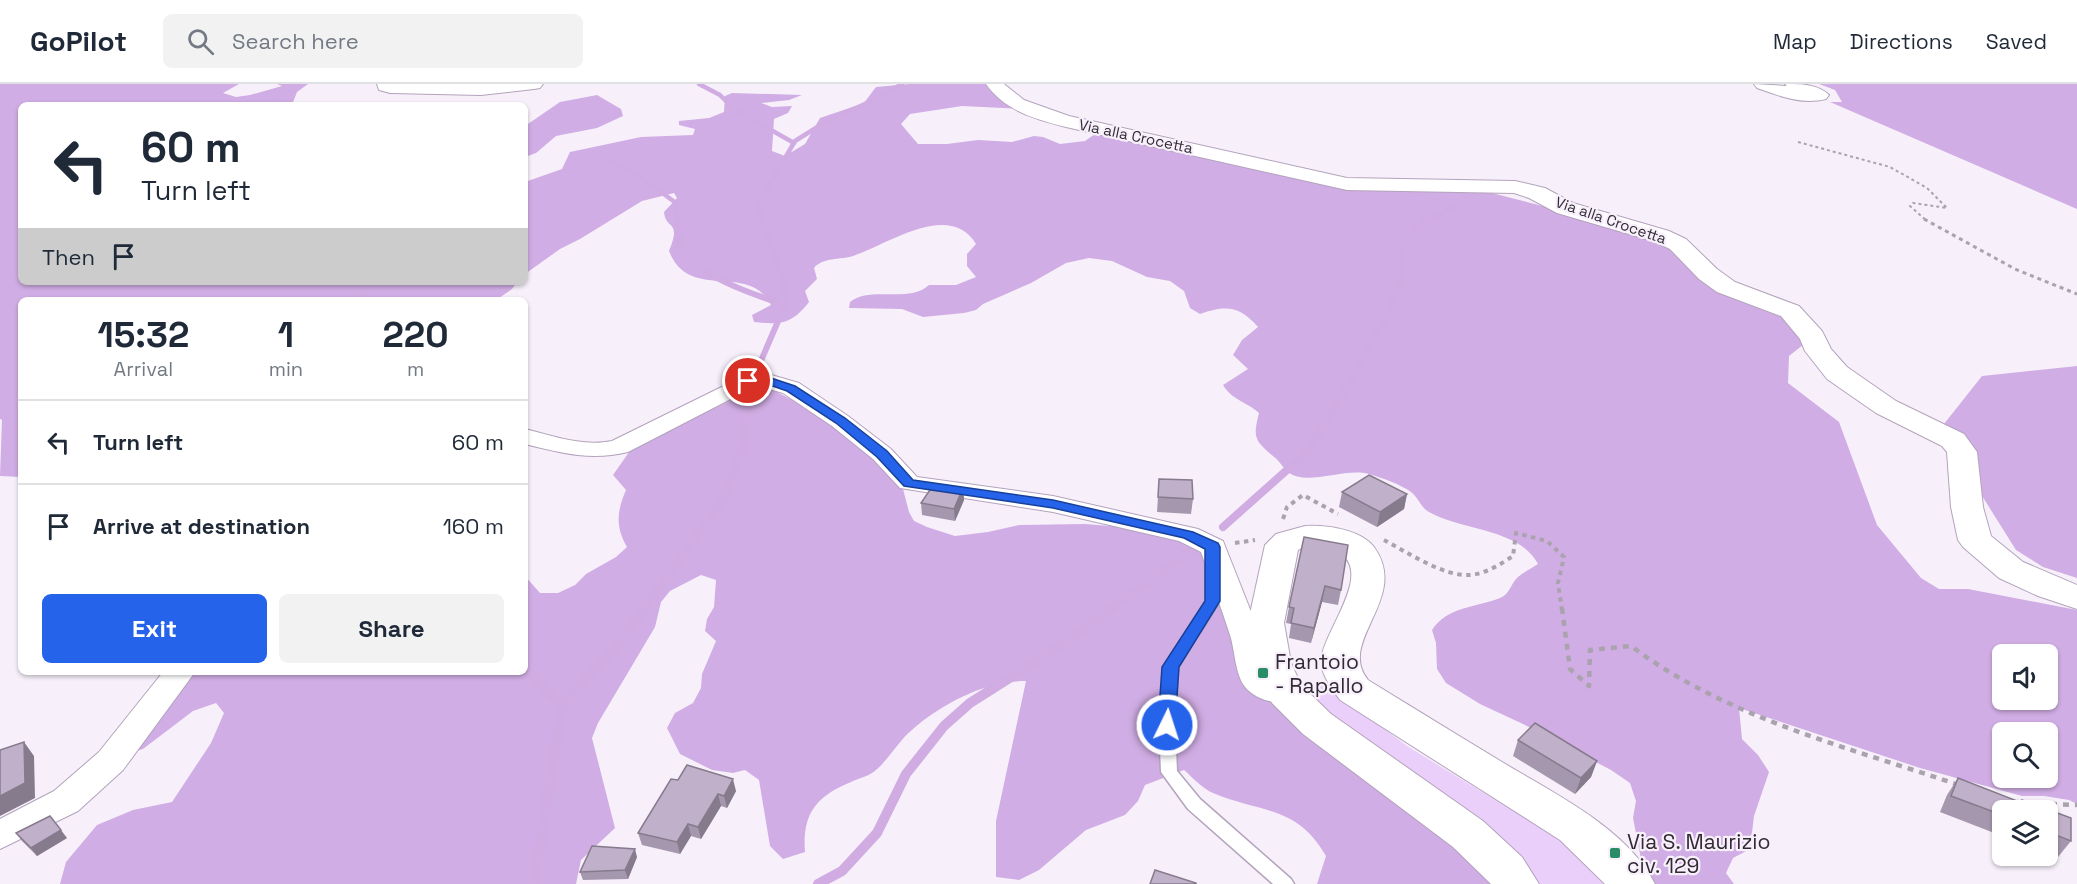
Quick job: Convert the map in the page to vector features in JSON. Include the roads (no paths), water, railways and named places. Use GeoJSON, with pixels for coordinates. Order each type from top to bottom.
{"type":"FeatureCollection","features":[{"type":"Feature","properties":{"kind":"street"},"geometry":{"type":"LineString","coordinates":[[387,84],[386,86],[390,88],[469,90],[534,84]]}},
{"type":"Feature","properties":{"kind":"street","name":"Via alla Crocetta"},"geometry":{"type":"LineString","coordinates":[[995,84],[1002,94],[1018,104],[1036,113],[1066,121],[1347,184],[1382,183],[1521,188],[1537,193],[1565,208],[1661,236],[1678,244],[1708,274],[1726,287],[1790,311],[1813,337],[1818,351],[1836,373],[1886,406],[1953,440],[1962,452],[1967,507],[1975,540],[2011,570],[2050,588],[2077,597]]}},
{"type":"Feature","properties":{"kind":"street"},"geometry":{"type":"LineString","coordinates":[[1764,84],[1798,96],[1820,95],[1813,90],[1794,84]]}},
{"type":"Feature","properties":{"kind":"street"},"geometry":{"type":"LineString","coordinates":[[528,437],[584,451],[600,452],[619,447],[748,381],[768,381],[791,388],[840,421],[882,454],[909,483],[1053,504],[1188,535],[1213,547],[1246,637],[1257,681],[1270,689],[1286,693]]}},
{"type":"Feature","properties":{"kind":"street"},"geometry":{"type":"LineString","coordinates":[[1516,884],[1506,870],[1468,834],[1317,724],[1286,693],[1272,663],[1266,623],[1281,545],[1291,538],[1312,535],[1347,541],[1359,550],[1365,560],[1370,578],[1361,608],[1341,656],[1342,672],[1354,690],[1575,828],[1617,866],[1632,884]]}},
{"type":"Feature","properties":{"kind":"street"},"geometry":{"type":"LineString","coordinates":[[0,836],[66,801],[111,761],[178,675]]}},
{"type":"Feature","properties":{"kind":"lane"},"geometry":{"type":"LineString","coordinates":[[1213,547],[1213,601],[1170,667],[1167,725],[1169,772],[1194,804],[1285,884]]}},
{"type":"Feature","properties":{"kind":"waterway"},"geometry":{"type":"LineString","coordinates":[[699,84],[720,95],[734,109],[794,143]]}},
{"type":"Feature","properties":{"kind":"waterway"},"geometry":{"type":"LineString","coordinates":[[794,143],[827,121],[876,99],[902,84]]}},
{"type":"Feature","properties":{"kind":"waterway"},"geometry":{"type":"LineString","coordinates":[[762,221],[757,206],[794,143]]}},
{"type":"Feature","properties":{"kind":"waterway"},"geometry":{"type":"LineString","coordinates":[[610,161],[638,175],[676,203],[677,221]]}},
{"type":"Feature","properties":{"kind":"waterway"},"geometry":{"type":"LineString","coordinates":[[1426,221],[1455,206]]}},
{"type":"Feature","properties":{"kind":"waterway"},"geometry":{"type":"LineString","coordinates":[[677,219],[681,247],[699,267],[727,283],[785,305]]}},
{"type":"Feature","properties":{"kind":"waterway"},"geometry":{"type":"LineString","coordinates":[[762,219],[783,280],[785,305]]}},
{"type":"Feature","properties":{"kind":"waterway"},"geometry":{"type":"LineString","coordinates":[[1344,393],[1387,316],[1397,287],[1403,280],[1403,246],[1427,219]]}},
{"type":"Feature","properties":{"kind":"waterway"},"geometry":{"type":"LineString","coordinates":[[361,285],[367,297]]}},
{"type":"Feature","properties":{"kind":"waterway"},"geometry":{"type":"LineString","coordinates":[[750,393],[751,384],[785,305]]}},
{"type":"Feature","properties":{"kind":"waterway"},"geometry":{"type":"LineString","coordinates":[[643,610],[723,500],[743,448],[750,391]]}},
{"type":"Feature","properties":{"kind":"waterway"},"geometry":{"type":"LineString","coordinates":[[1223,527],[1306,453],[1345,391]]}},
{"type":"Feature","properties":{"kind":"waterway"},"geometry":{"type":"LineString","coordinates":[[1110,610],[1196,547]]}},
{"type":"Feature","properties":{"kind":"waterway"},"geometry":{"type":"LineString","coordinates":[[562,707],[623,638],[644,608]]}},
{"type":"Feature","properties":{"kind":"waterway"},"geometry":{"type":"LineString","coordinates":[[818,884],[842,871],[877,833],[906,774],[944,726],[970,703],[1063,644],[1112,608]]}},
{"type":"Feature","properties":{"kind":"waterway"},"geometry":{"type":"LineString","coordinates":[[528,671],[562,707]]}},
{"type":"Feature","properties":{"kind":"waterway"},"geometry":{"type":"LineString","coordinates":[[534,884],[562,707]]}},
{"type":"Feature","properties":{"kind":"place","name":"Frantoio - Rapallo"},"geometry":{"type":"Point","coordinates":[1263,673]}},
{"type":"Feature","properties":{"kind":"place","name":"Via S. Maurizio civ. 129"},"geometry":{"type":"Point","coordinates":[1615,853]}}]}
